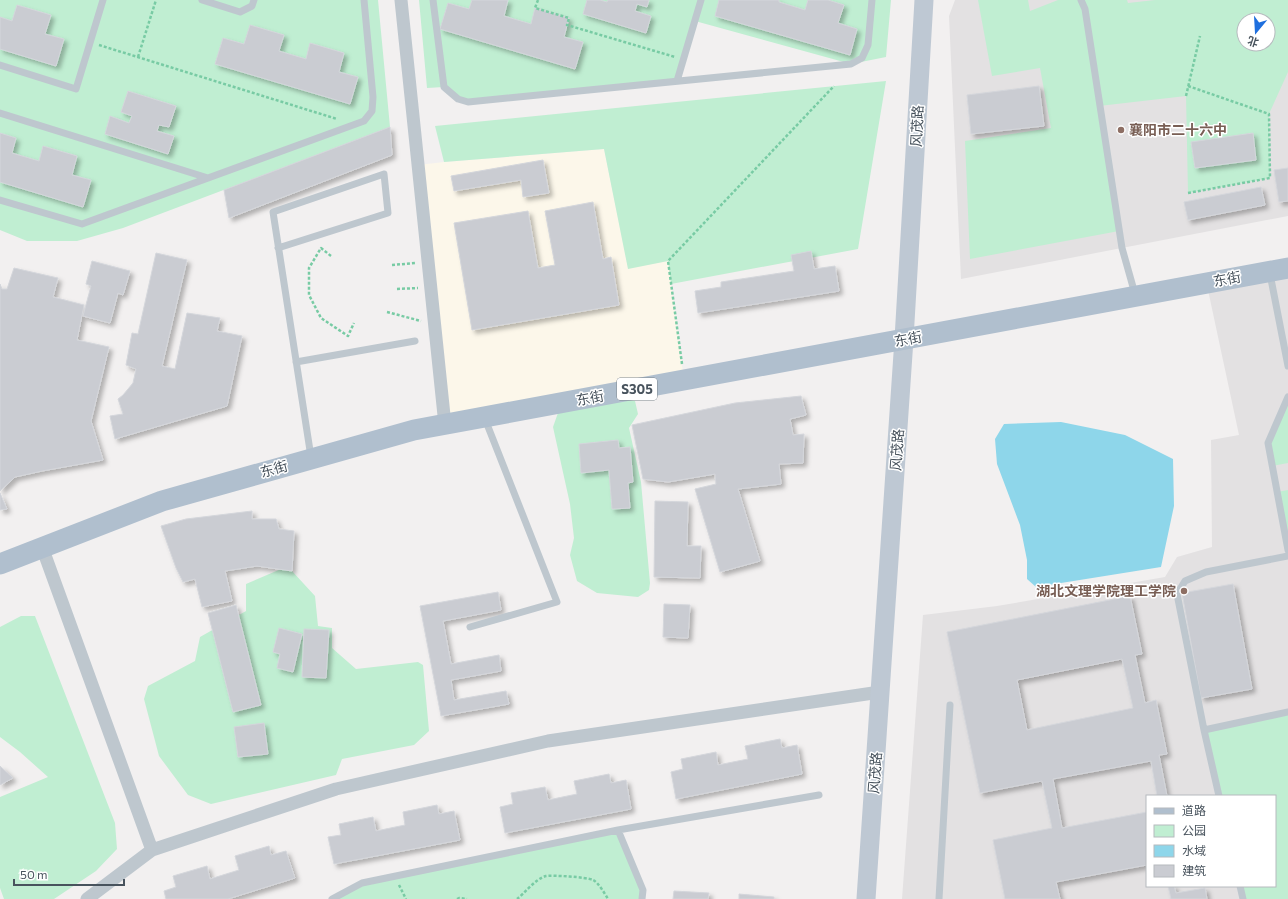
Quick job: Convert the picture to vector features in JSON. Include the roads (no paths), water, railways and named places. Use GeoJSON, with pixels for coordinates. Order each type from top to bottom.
{"type":"FeatureCollection","features":[{"type":"Feature","properties":{"kind":"main road","name":"东街"},"geometry":{"type":"LineString","coordinates":[[0,564],[162,501],[414,430],[1279,270]]}},
{"type":"Feature","properties":{"kind":"street"},"geometry":{"type":"LineString","coordinates":[[401,0],[445,425]]}},
{"type":"Feature","properties":{"kind":"street","name":"风茂路"},"geometry":{"type":"LineString","coordinates":[[866,899],[904,339],[924,0]]}},
{"type":"Feature","properties":{"kind":"street"},"geometry":{"type":"LineString","coordinates":[[42,547],[152,850]]}},
{"type":"Feature","properties":{"kind":"street"},"geometry":{"type":"LineString","coordinates":[[87,899],[152,850],[336,789],[548,741],[880,692]]}},
{"type":"Feature","properties":{"kind":"lane"},"geometry":{"type":"LineString","coordinates":[[0,65],[76,89],[103,0]]}},
{"type":"Feature","properties":{"kind":"lane"},"geometry":{"type":"LineString","coordinates":[[202,0],[240,12],[252,6],[254,0]]}},
{"type":"Feature","properties":{"kind":"lane"},"geometry":{"type":"LineString","coordinates":[[0,200],[82,224],[364,121],[372,111],[373,97],[364,0]]}},
{"type":"Feature","properties":{"kind":"lane"},"geometry":{"type":"LineString","coordinates":[[434,0],[444,87],[458,99],[468,102],[851,64],[862,58],[868,45],[872,0]]}},
{"type":"Feature","properties":{"kind":"lane"},"geometry":{"type":"LineString","coordinates":[[676,81],[701,0]]}},
{"type":"Feature","properties":{"kind":"lane"},"geometry":{"type":"LineString","coordinates":[[1081,0],[1085,9],[1122,248],[1135,296]]}},
{"type":"Feature","properties":{"kind":"lane"},"geometry":{"type":"LineString","coordinates":[[0,113],[208,178]]}},
{"type":"Feature","properties":{"kind":"lane"},"geometry":{"type":"LineString","coordinates":[[278,248],[388,213],[384,174],[273,212],[278,248],[311,459]]}},
{"type":"Feature","properties":{"kind":"lane"},"geometry":{"type":"LineString","coordinates":[[1279,270],[1288,366]]}},
{"type":"Feature","properties":{"kind":"lane"},"geometry":{"type":"LineString","coordinates":[[296,362],[415,341]]}},
{"type":"Feature","properties":{"kind":"lane"},"geometry":{"type":"LineString","coordinates":[[1288,397],[1268,443],[1288,550]]}},
{"type":"Feature","properties":{"kind":"lane"},"geometry":{"type":"LineString","coordinates":[[470,627],[557,602],[484,417]]}},
{"type":"Feature","properties":{"kind":"lane"},"geometry":{"type":"LineString","coordinates":[[1219,795],[1204,730],[1177,594],[1184,581],[1206,572],[1288,556]]}},
{"type":"Feature","properties":{"kind":"lane"},"geometry":{"type":"LineString","coordinates":[[939,899],[950,705]]}},
{"type":"Feature","properties":{"kind":"lane"},"geometry":{"type":"LineString","coordinates":[[1204,730],[1288,712]]}},
{"type":"Feature","properties":{"kind":"lane"},"geometry":{"type":"LineString","coordinates":[[332,899],[362,883],[618,830],[820,795]]}},
{"type":"Feature","properties":{"kind":"lane"},"geometry":{"type":"LineString","coordinates":[[618,830],[643,890],[642,899]]}},
{"type":"Feature","properties":{"kind":"lane"},"geometry":{"type":"LineString","coordinates":[[1240,887],[1243,899]]}},
{"type":"Feature","properties":{"kind":"water"},"geometry":{"type":"Polygon","coordinates":[[[1061,422],[1125,435],[1173,459],[1174,506],[1161,567],[1036,587],[1027,579],[1027,560],[1020,525],[997,464],[995,439],[1004,424],[1061,422]]]}},
{"type":"Feature","properties":{"kind":"place","name":"襄阳市二十六中"},"geometry":{"type":"Point","coordinates":[1121,130]}},
{"type":"Feature","properties":{"kind":"place","name":"湖北文理学院理工学院"},"geometry":{"type":"Point","coordinates":[1184,591]}}]}
